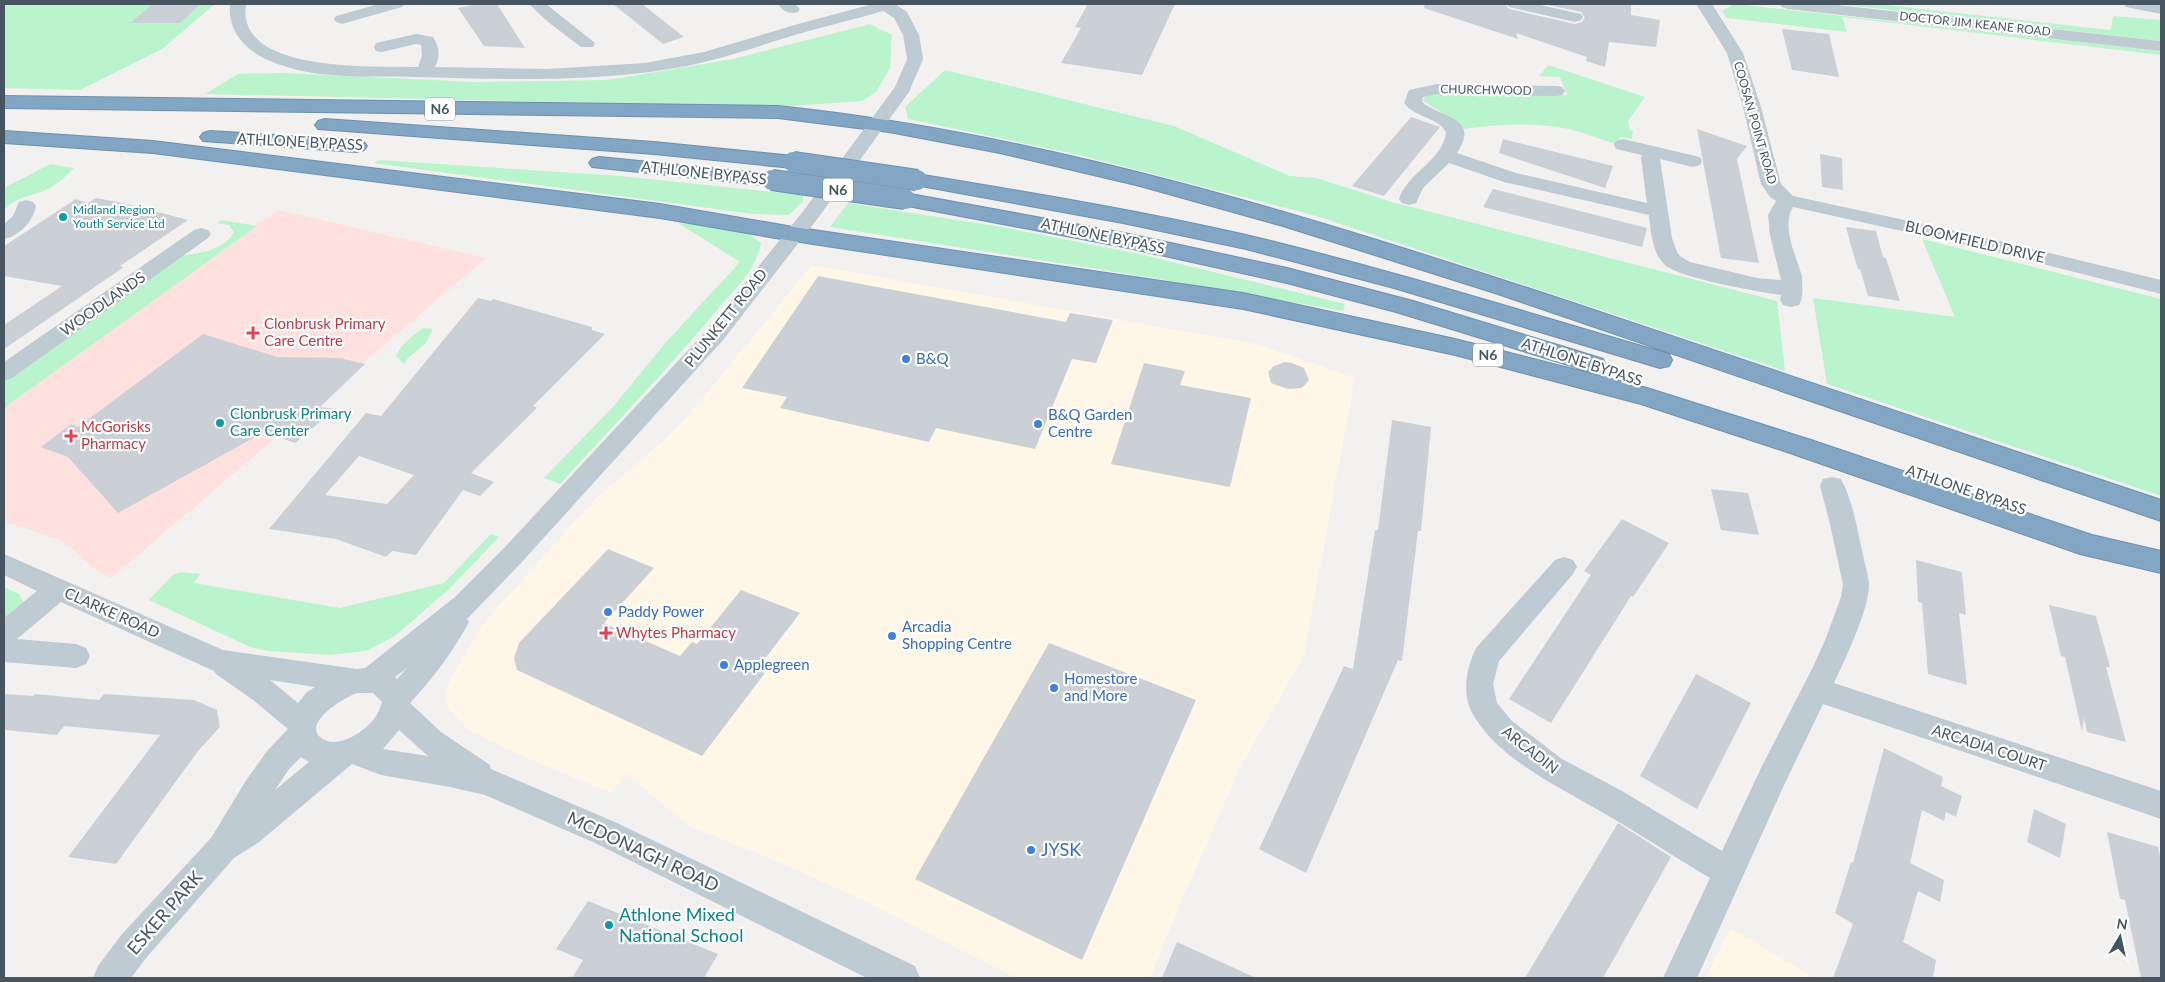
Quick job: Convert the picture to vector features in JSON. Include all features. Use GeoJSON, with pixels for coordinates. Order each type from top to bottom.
{"type":"FeatureCollection","features":[{"type":"Feature","properties":{"kind":"highway","name":"N6"},"geometry":{"type":"LineString","coordinates":[[4,102],[768,112],[876,124],[1076,162],[1330,232],[1473,278],[2161,511]]}},
{"type":"Feature","properties":{"kind":"highway","name":"ATHLONE BYPASS"},"geometry":{"type":"LineString","coordinates":[[4,107],[385,128],[654,148],[793,162],[1044,224],[1205,257],[1340,289],[1469,325],[1735,411],[2161,557]]}},
{"type":"Feature","properties":{"kind":"highway","name":"ATHLONE BYPASS"},"geometry":{"type":"LineString","coordinates":[[4,126],[625,164],[772,180],[911,190],[1088,210],[1246,242],[1376,277],[1668,362],[1930,447],[2161,526]]}},
{"type":"Feature","properties":{"kind":"highway","name":"N6"},"geometry":{"type":"LineString","coordinates":[[4,137],[153,147],[660,211],[793,234],[1243,301],[1455,347],[1647,397],[2090,546],[2161,562]]}},
{"type":"Feature","properties":{"kind":"street"},"geometry":{"type":"LineString","coordinates":[[238,4],[236,11],[241,30],[248,40],[267,54],[282,60],[319,66],[424,72],[580,74],[636,70],[711,56],[885,4]]}},
{"type":"Feature","properties":{"kind":"street"},"geometry":{"type":"LineString","coordinates":[[342,18],[396,4]]}},
{"type":"Feature","properties":{"kind":"street"},"geometry":{"type":"LineString","coordinates":[[537,4],[587,43]]}},
{"type":"Feature","properties":{"kind":"street","name":"PLUNKETT ROAD"},"geometry":{"type":"LineString","coordinates":[[364,680],[465,605],[600,462],[715,335],[810,214],[903,88],[915,59],[912,35],[901,15],[885,4]]}},
{"type":"Feature","properties":{"kind":"street"},"geometry":{"type":"LineString","coordinates":[[1515,4],[1575,17]]}},
{"type":"Feature","properties":{"kind":"street","name":"COOSAN POINT ROAD"},"geometry":{"type":"LineString","coordinates":[[1658,211],[1664,248],[1669,258],[1678,264],[1791,291],[1792,276],[1780,235],[1778,215],[1788,200],[1773,189],[1752,106],[1735,53],[1704,4]]}},
{"type":"Feature","properties":{"kind":"street","name":"DOCTOR JIM KEANE ROAD"},"geometry":{"type":"LineString","coordinates":[[1788,4],[2161,46]]}},
{"type":"Feature","properties":{"kind":"street"},"geometry":{"type":"LineString","coordinates":[[2132,4],[2161,10]]}},
{"type":"Feature","properties":{"kind":"street"},"geometry":{"type":"LineString","coordinates":[[382,47],[416,39],[427,41],[431,46],[430,62],[424,72]]}},
{"type":"Feature","properties":{"kind":"street","name":"CHURCHWOOD"},"geometry":{"type":"LineString","coordinates":[[1409,199],[1417,182],[1445,155],[1454,142],[1454,128],[1450,124],[1417,108],[1413,102],[1415,94],[1437,89],[1556,91]]}},
{"type":"Feature","properties":{"kind":"street"},"geometry":{"type":"LineString","coordinates":[[1623,145],[1693,162]]}},
{"type":"Feature","properties":{"kind":"street"},"geometry":{"type":"LineString","coordinates":[[1445,155],[1512,178],[1658,211],[1650,165],[1653,152]]}},
{"type":"Feature","properties":{"kind":"street","name":"BLOOMFIELD DRIVE"},"geometry":{"type":"LineString","coordinates":[[1788,200],[1988,244],[2161,287]]}},
{"type":"Feature","properties":{"kind":"street"},"geometry":{"type":"LineString","coordinates":[[4,233],[16,225],[23,217],[26,206]]}},
{"type":"Feature","properties":{"kind":"street","name":"WOODLANDS"},"geometry":{"type":"LineString","coordinates":[[4,373],[201,234]]}},
{"type":"Feature","properties":{"kind":"street"},"geometry":{"type":"LineString","coordinates":[[1680,978],[1773,776],[1817,690],[1840,638],[1856,584],[1843,524],[1832,486]]}},
{"type":"Feature","properties":{"kind":"street","name":"CLARKE ROAD"},"geometry":{"type":"LineString","coordinates":[[4,564],[220,661],[364,680]]}},
{"type":"Feature","properties":{"kind":"street","name":"ARCADIN"},"geometry":{"type":"LineString","coordinates":[[1564,567],[1486,656],[1479,684],[1484,708],[1502,730],[1551,769],[1611,801],[1729,872]]}},
{"type":"Feature","properties":{"kind":"street"},"geometry":{"type":"LineString","coordinates":[[4,634],[58,589]]}},
{"type":"Feature","properties":{"kind":"street","name":"PLUNKETT ROAD"},"geometry":{"type":"LineString","coordinates":[[396,703],[428,664],[465,605]]}},
{"type":"Feature","properties":{"kind":"street"},"geometry":{"type":"LineString","coordinates":[[4,650],[76,656]]}},
{"type":"Feature","properties":{"kind":"street","name":"CLARKE ROAD"},"geometry":{"type":"LineString","coordinates":[[220,661],[229,670],[263,691],[303,729]]}},
{"type":"Feature","properties":{"kind":"street"},"geometry":{"type":"LineString","coordinates":[[364,680],[382,683],[396,703],[391,720],[382,731],[370,742],[347,753],[248,832],[222,848],[261,784],[303,729],[308,712],[318,701],[343,685],[364,680]]}},
{"type":"Feature","properties":{"kind":"street","name":"ARCADIA COURT"},"geometry":{"type":"LineString","coordinates":[[1817,690],[2161,805]]}},
{"type":"Feature","properties":{"kind":"street","name":"MCDONAGH ROAD"},"geometry":{"type":"LineString","coordinates":[[396,703],[431,741],[489,782]]}},
{"type":"Feature","properties":{"kind":"street"},"geometry":{"type":"LineString","coordinates":[[303,729],[306,745],[314,751],[326,755],[347,753]]}},
{"type":"Feature","properties":{"kind":"street","name":"MCDONAGH ROAD"},"geometry":{"type":"LineString","coordinates":[[347,753],[381,762],[450,773],[489,782],[606,833],[904,978]]}},
{"type":"Feature","properties":{"kind":"street","name":"ESKER PARK"},"geometry":{"type":"LineString","coordinates":[[110,978],[134,946],[222,848]]}},
{"type":"Feature","properties":{"kind":"shaded area","name":"Clonbrusk Primary Care Centre"},"geometry":{"type":"Polygon","coordinates":[[[278,210],[486,258],[111,578],[93,568],[73,549],[60,540],[16,525],[4,523],[4,408],[278,210]]]}},
{"type":"Feature","properties":{"kind":"shaded area","name":"Arcadia Shopping Centre"},"geometry":{"type":"Polygon","coordinates":[[[812,265],[1256,344],[1355,378],[1304,655],[1240,767],[1165,939],[1150,978],[1016,978],[869,903],[779,862],[689,826],[626,774],[611,793],[513,752],[467,729],[448,707],[445,695],[452,675],[488,618],[596,498],[669,436],[702,399],[812,265]]]}},
{"type":"Feature","properties":{"kind":"shaded area"},"geometry":{"type":"Polygon","coordinates":[[[1730,928],[1815,978],[1706,978],[1730,928]]]}},
{"type":"Feature","properties":{"kind":"green space"},"geometry":{"type":"Polygon","coordinates":[[[4,4],[215,4],[162,49],[80,90],[4,88],[4,4]]]}},
{"type":"Feature","properties":{"kind":"green space"},"geometry":{"type":"Polygon","coordinates":[[[1735,4],[2161,51],[2161,55],[1842,17],[1847,32],[1727,18],[1722,11],[1735,4]]]}},
{"type":"Feature","properties":{"kind":"green space"},"geometry":{"type":"Polygon","coordinates":[[[1838,4],[1877,4],[2111,30],[2113,16],[2161,20],[2161,41],[1838,4]]]}},
{"type":"Feature","properties":{"kind":"green space"},"geometry":{"type":"Polygon","coordinates":[[[870,24],[892,35],[890,68],[876,92],[862,101],[777,107],[205,94],[238,74],[285,73],[475,82],[608,80],[733,59],[870,24]]]}},
{"type":"Feature","properties":{"kind":"green space"},"geometry":{"type":"Polygon","coordinates":[[[1548,65],[1645,97],[1628,121],[1630,130],[1633,131],[1632,139],[1620,137],[1618,145],[1575,131],[1543,125],[1503,125],[1464,129],[1459,123],[1423,101],[1426,96],[1442,93],[1567,95],[1560,77],[1539,76],[1548,65]]]}},
{"type":"Feature","properties":{"kind":"green space"},"geometry":{"type":"Polygon","coordinates":[[[945,70],[1174,126],[1290,176],[1316,178],[1392,202],[1777,301],[1785,371],[1313,215],[1075,154],[908,119],[905,107],[945,70]]]}},
{"type":"Feature","properties":{"kind":"green space"},"geometry":{"type":"Polygon","coordinates":[[[381,160],[620,176],[803,195],[803,201],[789,215],[753,214],[373,163],[381,160]]]}},
{"type":"Feature","properties":{"kind":"green space"},"geometry":{"type":"Polygon","coordinates":[[[50,164],[74,168],[62,180],[47,190],[14,201],[4,211],[4,188],[50,164]]]}},
{"type":"Feature","properties":{"kind":"green space"},"geometry":{"type":"Polygon","coordinates":[[[848,203],[1002,227],[1139,254],[1345,304],[1343,311],[1154,278],[830,227],[848,203]]]}},
{"type":"Feature","properties":{"kind":"green space"},"geometry":{"type":"Polygon","coordinates":[[[221,220],[257,226],[4,408],[4,379],[182,256],[211,250],[224,243],[234,232],[229,225],[217,223],[221,220]]]}},
{"type":"Feature","properties":{"kind":"green space"},"geometry":{"type":"Polygon","coordinates":[[[678,223],[722,227],[743,232],[761,243],[759,253],[738,287],[680,354],[560,484],[544,478],[612,408],[667,341],[740,262],[678,223]]]}},
{"type":"Feature","properties":{"kind":"green space"},"geometry":{"type":"Polygon","coordinates":[[[1922,239],[2161,299],[2161,496],[1827,384],[1813,298],[1955,317],[1922,239]]]}},
{"type":"Feature","properties":{"kind":"green space"},"geometry":{"type":"Polygon","coordinates":[[[423,328],[433,329],[426,343],[408,358],[404,364],[396,356],[398,351],[411,337],[423,328]]]}},
{"type":"Feature","properties":{"kind":"green space"},"geometry":{"type":"Polygon","coordinates":[[[491,534],[499,537],[449,589],[395,636],[368,650],[358,652],[329,655],[269,651],[250,647],[149,600],[173,575],[181,572],[200,574],[194,583],[340,608],[444,583],[491,534]]]}},
{"type":"Feature","properties":{"kind":"green space"},"geometry":{"type":"Polygon","coordinates":[[[4,587],[19,594],[23,602],[4,626],[4,587]]]}},
{"type":"Feature","properties":{"kind":"building"},"geometry":{"type":"Polygon","coordinates":[[[153,4],[200,4],[180,23],[130,23],[153,4]]]}},
{"type":"Feature","properties":{"kind":"building"},"geometry":{"type":"Polygon","coordinates":[[[478,4],[497,4],[525,48],[484,46],[458,8],[478,4]]]}},
{"type":"Feature","properties":{"kind":"building"},"geometry":{"type":"Polygon","coordinates":[[[613,4],[642,4],[684,37],[663,44],[613,4]]]}},
{"type":"Feature","properties":{"kind":"building"},"geometry":{"type":"Polygon","coordinates":[[[1088,4],[1175,4],[1142,75],[1061,63],[1081,28],[1075,27],[1088,4]]]}},
{"type":"Feature","properties":{"kind":"building"},"geometry":{"type":"Polygon","coordinates":[[[1425,4],[1505,4],[1509,9],[1575,24],[1582,22],[1585,18],[1581,12],[1544,4],[1631,4],[1631,15],[1660,20],[1656,47],[1609,42],[1605,67],[1586,61],[1587,57],[1516,33],[1518,39],[1424,8],[1425,4]]]}},
{"type":"Feature","properties":{"kind":"building"},"geometry":{"type":"Polygon","coordinates":[[[1782,29],[1829,34],[1839,77],[1792,70],[1782,29]]]}},
{"type":"Feature","properties":{"kind":"building"},"geometry":{"type":"Polygon","coordinates":[[[1411,117],[1440,127],[1384,196],[1352,186],[1411,117]]]}},
{"type":"Feature","properties":{"kind":"building"},"geometry":{"type":"Polygon","coordinates":[[[1697,129],[1747,146],[1737,159],[1759,263],[1721,258],[1697,129]]]}},
{"type":"Feature","properties":{"kind":"building"},"geometry":{"type":"Polygon","coordinates":[[[1503,139],[1613,166],[1605,188],[1499,153],[1503,139]]]}},
{"type":"Feature","properties":{"kind":"building"},"geometry":{"type":"Polygon","coordinates":[[[1820,154],[1842,158],[1843,190],[1822,187],[1820,154]]]}},
{"type":"Feature","properties":{"kind":"building"},"geometry":{"type":"Polygon","coordinates":[[[1493,189],[1647,228],[1642,247],[1483,207],[1493,189]]]}},
{"type":"Feature","properties":{"kind":"building"},"geometry":{"type":"Polygon","coordinates":[[[96,198],[188,220],[120,266],[124,267],[4,349],[4,325],[62,286],[4,276],[4,246],[76,199],[88,203],[96,198]]]}},
{"type":"Feature","properties":{"kind":"building"},"geometry":{"type":"Polygon","coordinates":[[[1846,227],[1876,231],[1883,257],[1886,258],[1900,301],[1868,296],[1846,227]]]}},
{"type":"Feature","properties":{"kind":"building","name":"B&Q"},"geometry":{"type":"Polygon","coordinates":[[[818,276],[1066,322],[1070,313],[1113,320],[1096,363],[1072,359],[1035,449],[936,428],[929,442],[780,408],[787,397],[742,388],[818,276]]]}},
{"type":"Feature","properties":{"kind":"building"},"geometry":{"type":"Polygon","coordinates":[[[478,298],[491,301],[493,299],[592,327],[592,330],[605,334],[533,406],[537,408],[471,473],[494,482],[480,496],[463,490],[416,555],[392,551],[386,557],[336,539],[269,529],[366,413],[381,416],[478,298]],[[359,456],[325,495],[387,504],[414,475],[359,456]]]}},
{"type":"Feature","properties":{"kind":"building","name":"Clonbrusk Primary Care Center"},"geometry":{"type":"Polygon","coordinates":[[[203,334],[277,357],[340,358],[365,364],[320,407],[335,409],[295,443],[264,432],[118,513],[68,457],[41,447],[71,424],[78,427],[203,334]]]}},
{"type":"Feature","properties":{"kind":"building"},"geometry":{"type":"Polygon","coordinates":[[[1285,362],[1304,368],[1309,380],[1301,388],[1288,389],[1271,383],[1268,372],[1274,366],[1285,362]]]}},
{"type":"Feature","properties":{"kind":"building"},"geometry":{"type":"Polygon","coordinates":[[[1144,363],[1185,371],[1180,385],[1251,398],[1230,487],[1111,464],[1144,363]]]}},
{"type":"Feature","properties":{"kind":"building"},"geometry":{"type":"Polygon","coordinates":[[[1392,420],[1431,427],[1421,531],[1418,531],[1402,661],[1398,660],[1306,873],[1259,849],[1344,666],[1353,669],[1375,530],[1378,530],[1392,420]]]}},
{"type":"Feature","properties":{"kind":"building"},"geometry":{"type":"Polygon","coordinates":[[[1711,489],[1748,493],[1759,535],[1721,530],[1711,489]]]}},
{"type":"Feature","properties":{"kind":"building"},"geometry":{"type":"Polygon","coordinates":[[[1622,519],[1669,543],[1633,597],[1631,596],[1551,723],[1509,699],[1591,575],[1584,571],[1622,519]]]}},
{"type":"Feature","properties":{"kind":"building"},"geometry":{"type":"Polygon","coordinates":[[[608,549],[654,568],[604,623],[680,656],[692,642],[697,644],[741,590],[800,613],[757,669],[765,673],[702,756],[517,670],[514,658],[519,643],[608,549]]]}},
{"type":"Feature","properties":{"kind":"building"},"geometry":{"type":"Polygon","coordinates":[[[1916,560],[1962,572],[1966,615],[1959,613],[1967,685],[1928,674],[1922,603],[1918,602],[1916,560]]]}},
{"type":"Feature","properties":{"kind":"building"},"geometry":{"type":"Polygon","coordinates":[[[2049,605],[2096,616],[2110,667],[2106,667],[2126,742],[2087,732],[2084,718],[2082,732],[2065,657],[2061,656],[2049,605]]]}},
{"type":"Feature","properties":{"kind":"building"},"geometry":{"type":"Polygon","coordinates":[[[1049,643],[1196,700],[1082,960],[915,879],[1049,643]]]}},
{"type":"Feature","properties":{"kind":"building"},"geometry":{"type":"Polygon","coordinates":[[[1696,674],[1751,703],[1697,809],[1640,776],[1696,674]]]}},
{"type":"Feature","properties":{"kind":"building"},"geometry":{"type":"Polygon","coordinates":[[[4,694],[33,696],[35,694],[99,700],[104,694],[194,700],[217,710],[220,727],[198,751],[116,864],[68,857],[160,735],[64,726],[57,735],[4,730],[4,694]]]}},
{"type":"Feature","properties":{"kind":"building"},"geometry":{"type":"Polygon","coordinates":[[[1884,748],[1943,777],[1941,786],[1962,796],[1956,817],[1946,812],[1944,821],[1922,810],[1910,863],[1944,880],[1940,902],[1918,891],[1903,942],[1936,960],[1933,978],[1833,978],[1853,924],[1835,913],[1851,862],[1853,863],[1884,748]]]}},
{"type":"Feature","properties":{"kind":"building"},"geometry":{"type":"Polygon","coordinates":[[[2034,809],[2066,824],[2060,858],[2027,842],[2034,809]]]}},
{"type":"Feature","properties":{"kind":"building"},"geometry":{"type":"Polygon","coordinates":[[[1618,823],[1671,857],[1603,978],[1525,978],[1618,823]]]}},
{"type":"Feature","properties":{"kind":"building"},"geometry":{"type":"Polygon","coordinates":[[[2107,832],[2158,847],[2161,860],[2161,978],[2141,978],[2125,900],[2120,899],[2107,832]]]}},
{"type":"Feature","properties":{"kind":"building","name":"Athlone Mixed National School"},"geometry":{"type":"Polygon","coordinates":[[[588,901],[718,954],[704,978],[572,978],[583,960],[556,949],[588,901]]]}},
{"type":"Feature","properties":{"kind":"building"},"geometry":{"type":"Polygon","coordinates":[[[1177,942],[1210,957],[1256,978],[1162,978],[1177,942]]]}},
{"type":"Feature","properties":{"kind":"place","name":"Midland Region Youth Service Ltd"},"geometry":{"type":"Point","coordinates":[63,217]}},
{"type":"Feature","properties":{"kind":"place","name":"Clonbrusk Primary Care Centre"},"geometry":{"type":"Point","coordinates":[253,333]}},
{"type":"Feature","properties":{"kind":"place","name":"B&Q"},"geometry":{"type":"Point","coordinates":[906,359]}},
{"type":"Feature","properties":{"kind":"place","name":"Clonbrusk Primary Care Center"},"geometry":{"type":"Point","coordinates":[220,423]}},
{"type":"Feature","properties":{"kind":"place","name":"B&Q Garden Centre"},"geometry":{"type":"Point","coordinates":[1038,424]}},
{"type":"Feature","properties":{"kind":"place","name":"McGorisks Pharmacy"},"geometry":{"type":"Point","coordinates":[71,436]}},
{"type":"Feature","properties":{"kind":"place","name":"Paddy Power"},"geometry":{"type":"Point","coordinates":[608,612]}},
{"type":"Feature","properties":{"kind":"place","name":"Whytes Pharmacy"},"geometry":{"type":"Point","coordinates":[606,633]}},
{"type":"Feature","properties":{"kind":"place","name":"Arcadia Shopping Centre"},"geometry":{"type":"Point","coordinates":[892,636]}},
{"type":"Feature","properties":{"kind":"place","name":"Applegreen"},"geometry":{"type":"Point","coordinates":[724,665]}},
{"type":"Feature","properties":{"kind":"place","name":"Homestore and More"},"geometry":{"type":"Point","coordinates":[1054,688]}},
{"type":"Feature","properties":{"kind":"place","name":"JYSK"},"geometry":{"type":"Point","coordinates":[1031,850]}},
{"type":"Feature","properties":{"kind":"place","name":"Athlone Mixed National School"},"geometry":{"type":"Point","coordinates":[609,925]}}]}
